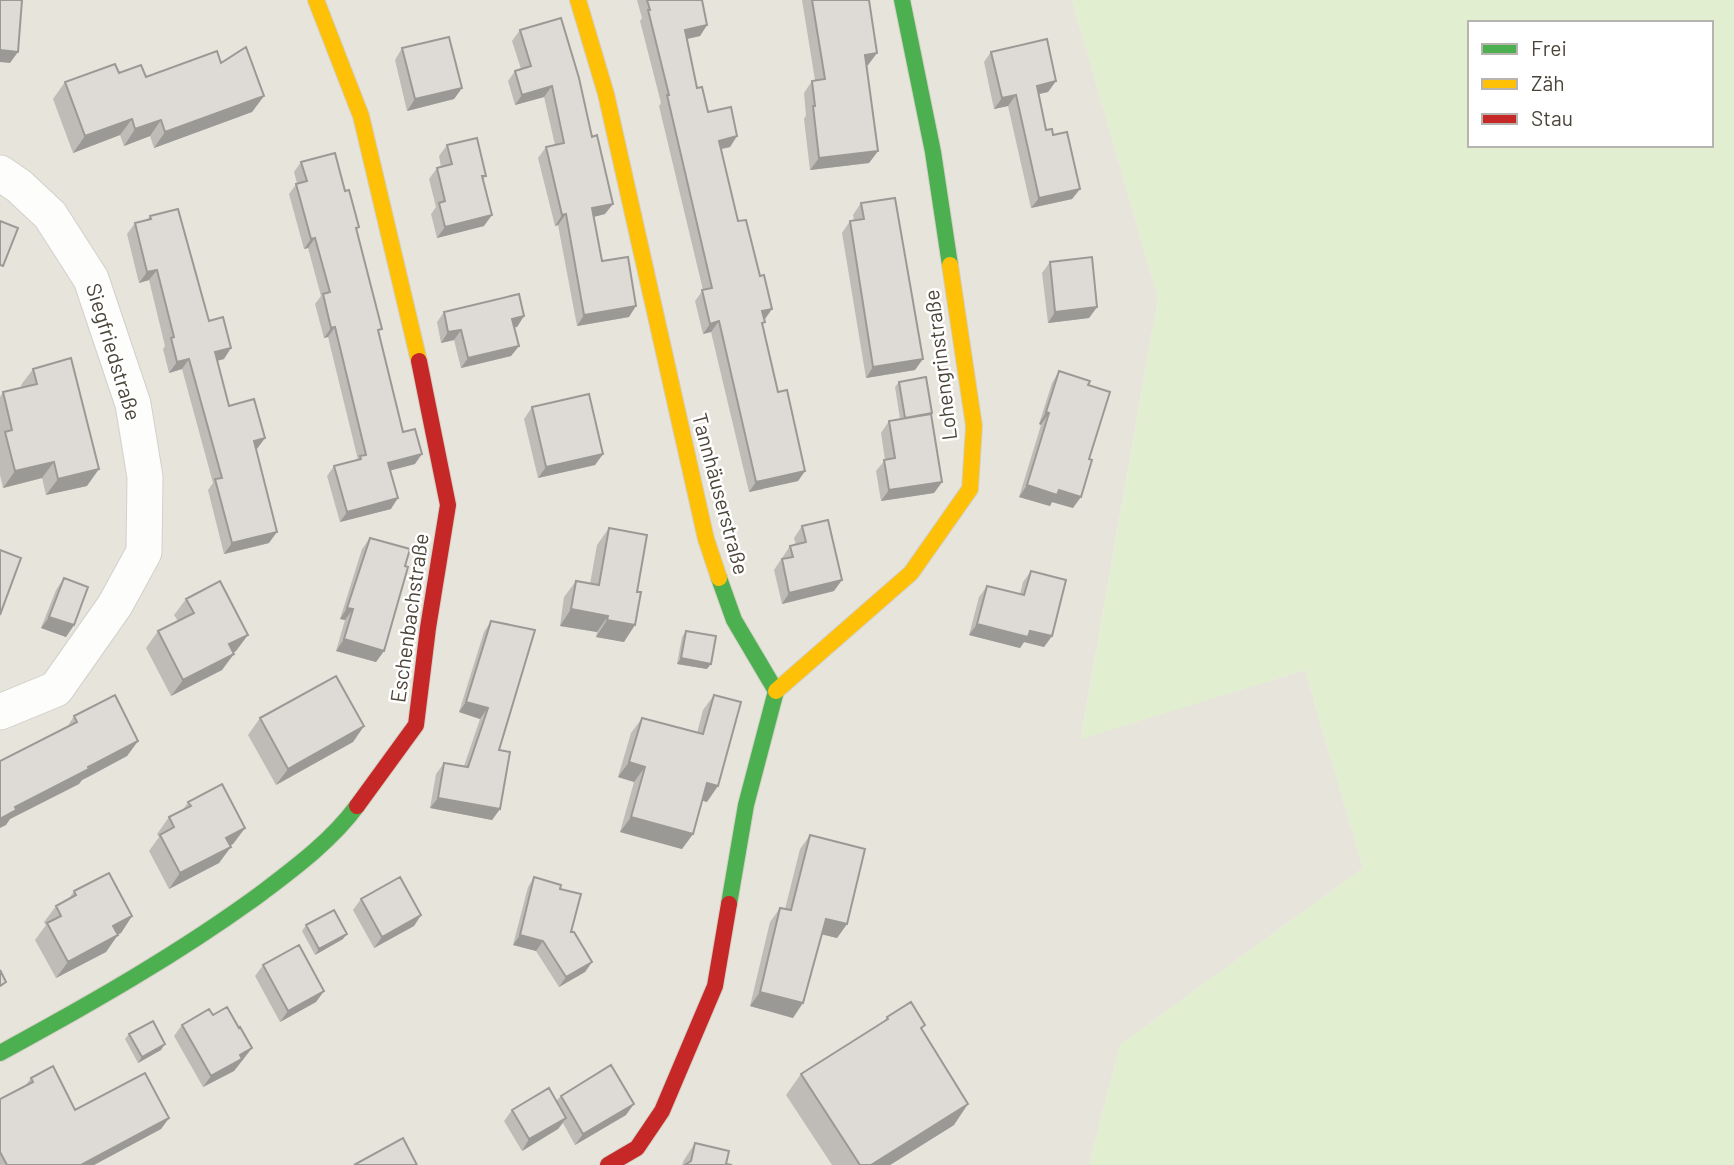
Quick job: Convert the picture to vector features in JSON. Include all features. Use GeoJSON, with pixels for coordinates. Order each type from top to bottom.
{"type":"FeatureCollection","features":[{"type":"Feature","properties":{"kind":"street","name":"Eschenbachstraße"},"geometry":{"type":"LineString","coordinates":[[0,1053],[125,982],[229,917],[289,872],[345,822],[416,725],[428,628],[448,506],[428,401],[360,116],[316,0]]}},
{"type":"Feature","properties":{"kind":"street","name":"Tannhäuserstraße"},"geometry":{"type":"LineString","coordinates":[[579,0],[606,94],[706,539],[734,620],[776,691]]}},
{"type":"Feature","properties":{"kind":"street","name":"Lohengrinstraße"},"geometry":{"type":"LineString","coordinates":[[776,691],[911,573],[970,489],[974,426],[933,152],[902,0]]}},
{"type":"Feature","properties":{"kind":"street","name":"Siegfriedstraße"},"geometry":{"type":"LineString","coordinates":[[0,173],[19,186],[50,215],[92,279],[133,404],[145,477],[145,552],[115,605],[56,689],[0,712]]}},
{"type":"Feature","properties":{"kind":"street"},"geometry":{"type":"LineString","coordinates":[[608,1165],[637,1148],[662,1111],[715,986],[746,805],[776,691]]}},
{"type":"Feature","properties":{"kind":"shaded area"},"geometry":{"type":"Polygon","coordinates":[[[0,0],[1072,0],[1158,298],[1081,738],[1305,670],[1363,868],[1120,1045],[1089,1165],[0,1165],[0,0]]]}},
{"type":"Feature","properties":{"kind":"green space"},"geometry":{"type":"Polygon","coordinates":[[[1072,0],[1734,0],[1734,1165],[1089,1165],[1120,1045],[1363,868],[1305,670],[1081,739],[1158,298],[1072,0]]]}},
{"type":"Feature","properties":{"kind":"building"},"geometry":{"type":"Polygon","coordinates":[[[0,0],[22,0],[18,52],[0,50],[0,0]]]}},
{"type":"Feature","properties":{"kind":"building"},"geometry":{"type":"Polygon","coordinates":[[[647,0],[702,0],[707,25],[685,30],[697,88],[702,87],[708,112],[731,107],[737,136],[719,141],[738,221],[746,220],[760,276],[764,275],[772,309],[762,311],[765,322],[762,323],[778,392],[787,390],[805,471],[756,482],[719,321],[710,324],[702,290],[712,288],[647,0]]]}},
{"type":"Feature","properties":{"kind":"building"},"geometry":{"type":"Polygon","coordinates":[[[812,0],[869,0],[877,53],[865,55],[878,151],[819,158],[812,81],[825,79],[812,0]]]}},
{"type":"Feature","properties":{"kind":"building"},"geometry":{"type":"Polygon","coordinates":[[[561,18],[579,78],[592,137],[597,135],[613,204],[592,208],[602,261],[628,257],[636,306],[584,315],[566,214],[562,215],[546,147],[564,143],[552,86],[522,95],[515,71],[531,66],[520,30],[561,18]]]}},
{"type":"Feature","properties":{"kind":"building"},"geometry":{"type":"Polygon","coordinates":[[[449,37],[462,88],[415,99],[402,48],[449,37]]]}},
{"type":"Feature","properties":{"kind":"building"},"geometry":{"type":"Polygon","coordinates":[[[1047,39],[1056,81],[1037,86],[1046,130],[1052,129],[1053,135],[1067,132],[1080,189],[1039,198],[1016,95],[1002,98],[991,52],[1047,39]]]}},
{"type":"Feature","properties":{"kind":"building"},"geometry":{"type":"Polygon","coordinates":[[[246,47],[264,96],[165,132],[161,120],[135,129],[132,119],[85,136],[65,82],[115,64],[119,73],[141,65],[146,77],[217,51],[221,63],[246,47]]]}},
{"type":"Feature","properties":{"kind":"building"},"geometry":{"type":"Polygon","coordinates":[[[477,138],[486,176],[482,176],[492,215],[445,227],[439,203],[445,201],[437,168],[452,164],[447,145],[477,138]]]}},
{"type":"Feature","properties":{"kind":"building"},"geometry":{"type":"Polygon","coordinates":[[[335,153],[345,191],[349,190],[359,227],[356,228],[382,329],[378,330],[403,432],[415,429],[422,454],[388,463],[398,498],[347,512],[334,466],[361,459],[360,456],[366,455],[335,327],[331,328],[323,294],[330,292],[315,238],[311,239],[296,184],[307,181],[301,162],[335,153]]]}},
{"type":"Feature","properties":{"kind":"building"},"geometry":{"type":"Polygon","coordinates":[[[895,198],[923,359],[873,367],[850,221],[864,219],[861,203],[895,198]]]}},
{"type":"Feature","properties":{"kind":"building"},"geometry":{"type":"Polygon","coordinates":[[[178,209],[209,321],[223,317],[231,348],[215,352],[229,406],[254,399],[265,438],[254,441],[277,532],[232,543],[215,479],[222,478],[189,359],[177,362],[171,338],[174,337],[157,270],[147,272],[135,223],[178,209]]]}},
{"type":"Feature","properties":{"kind":"building"},"geometry":{"type":"Polygon","coordinates":[[[0,221],[18,228],[3,266],[0,265],[0,221]]]}},
{"type":"Feature","properties":{"kind":"building"},"geometry":{"type":"Polygon","coordinates":[[[1092,257],[1097,307],[1055,312],[1050,262],[1092,257]]]}},
{"type":"Feature","properties":{"kind":"building"},"geometry":{"type":"Polygon","coordinates":[[[519,294],[524,316],[512,319],[519,346],[468,358],[461,330],[448,332],[444,312],[519,294]]]}},
{"type":"Feature","properties":{"kind":"building"},"geometry":{"type":"Polygon","coordinates":[[[71,358],[99,469],[58,479],[54,462],[15,471],[5,432],[12,430],[3,392],[37,384],[33,369],[71,358]]]}},
{"type":"Feature","properties":{"kind":"building"},"geometry":{"type":"Polygon","coordinates":[[[1059,371],[1090,381],[1088,385],[1110,392],[1089,459],[1092,460],[1081,497],[1059,490],[1057,495],[1027,485],[1059,371]]]}},
{"type":"Feature","properties":{"kind":"building"},"geometry":{"type":"Polygon","coordinates":[[[926,377],[932,413],[905,418],[899,382],[926,377]]]}},
{"type":"Feature","properties":{"kind":"building"},"geometry":{"type":"Polygon","coordinates":[[[589,394],[603,454],[546,467],[532,407],[589,394]]]}},
{"type":"Feature","properties":{"kind":"building"},"geometry":{"type":"Polygon","coordinates":[[[931,414],[942,482],[889,490],[884,460],[895,458],[889,421],[931,414]]]}},
{"type":"Feature","properties":{"kind":"building"},"geometry":{"type":"Polygon","coordinates":[[[828,520],[842,580],[789,593],[782,559],[793,557],[790,546],[806,542],[802,526],[828,520]]]}},
{"type":"Feature","properties":{"kind":"building"},"geometry":{"type":"Polygon","coordinates":[[[609,528],[647,535],[637,592],[641,592],[635,625],[607,620],[608,616],[571,609],[576,581],[599,585],[609,528]]]}},
{"type":"Feature","properties":{"kind":"building"},"geometry":{"type":"Polygon","coordinates":[[[370,538],[410,549],[405,566],[408,567],[384,651],[344,639],[353,609],[347,608],[370,538]]]}},
{"type":"Feature","properties":{"kind":"building"},"geometry":{"type":"Polygon","coordinates":[[[0,550],[21,558],[0,615],[0,550]]]}},
{"type":"Feature","properties":{"kind":"building"},"geometry":{"type":"Polygon","coordinates":[[[1031,571],[1066,580],[1052,636],[1030,631],[1028,637],[977,624],[987,586],[1024,595],[1031,571]]]}},
{"type":"Feature","properties":{"kind":"building"},"geometry":{"type":"Polygon","coordinates":[[[64,578],[88,587],[74,625],[49,617],[64,578]]]}},
{"type":"Feature","properties":{"kind":"building"},"geometry":{"type":"Polygon","coordinates":[[[220,581],[248,635],[229,644],[234,654],[183,680],[158,631],[194,613],[186,599],[220,581]]]}},
{"type":"Feature","properties":{"kind":"building"},"geometry":{"type":"Polygon","coordinates":[[[491,621],[535,630],[499,750],[510,752],[500,809],[438,798],[444,763],[468,767],[488,708],[466,702],[491,621]]]}},
{"type":"Feature","properties":{"kind":"building"},"geometry":{"type":"Polygon","coordinates":[[[686,631],[716,636],[711,664],[681,658],[686,631]]]}},
{"type":"Feature","properties":{"kind":"building"},"geometry":{"type":"Polygon","coordinates":[[[336,676],[364,726],[288,769],[260,718],[336,676]]]}},
{"type":"Feature","properties":{"kind":"building"},"geometry":{"type":"Polygon","coordinates":[[[115,695],[138,741],[15,807],[16,810],[0,819],[0,761],[77,722],[74,716],[115,695]]]}},
{"type":"Feature","properties":{"kind":"building"},"geometry":{"type":"Polygon","coordinates":[[[714,695],[741,702],[718,786],[707,783],[693,834],[631,817],[645,767],[629,762],[642,718],[703,734],[714,695]]]}},
{"type":"Feature","properties":{"kind":"building"},"geometry":{"type":"Polygon","coordinates":[[[222,784],[245,828],[226,838],[231,847],[180,873],[160,835],[174,827],[169,817],[191,806],[188,802],[222,784]]]}},
{"type":"Feature","properties":{"kind":"building"},"geometry":{"type":"Polygon","coordinates":[[[810,835],[865,849],[847,924],[826,919],[803,1003],[760,992],[780,908],[791,910],[810,835]]]}},
{"type":"Feature","properties":{"kind":"building"},"geometry":{"type":"Polygon","coordinates":[[[109,873],[132,916],[113,926],[118,935],[68,962],[47,923],[61,916],[56,906],[76,895],[74,891],[109,873]]]}},
{"type":"Feature","properties":{"kind":"building"},"geometry":{"type":"Polygon","coordinates":[[[400,877],[421,915],[382,937],[361,899],[400,877]]]}},
{"type":"Feature","properties":{"kind":"building"},"geometry":{"type":"Polygon","coordinates":[[[534,877],[561,885],[560,889],[581,894],[571,932],[574,932],[592,962],[566,977],[543,941],[520,935],[534,877]]]}},
{"type":"Feature","properties":{"kind":"building"},"geometry":{"type":"Polygon","coordinates":[[[334,910],[347,934],[319,949],[306,925],[334,910]]]}},
{"type":"Feature","properties":{"kind":"building"},"geometry":{"type":"Polygon","coordinates":[[[299,945],[324,991],[288,1011],[263,965],[299,945]]]}},
{"type":"Feature","properties":{"kind":"building"},"geometry":{"type":"Polygon","coordinates":[[[0,970],[6,982],[0,986],[0,970]]]}},
{"type":"Feature","properties":{"kind":"building"},"geometry":{"type":"Polygon","coordinates":[[[911,1002],[925,1025],[921,1028],[968,1104],[871,1165],[860,1165],[801,1074],[911,1002]]]}},
{"type":"Feature","properties":{"kind":"building"},"geometry":{"type":"Polygon","coordinates":[[[227,1007],[252,1048],[240,1055],[242,1059],[211,1076],[182,1025],[209,1009],[213,1015],[227,1007]]]}},
{"type":"Feature","properties":{"kind":"building"},"geometry":{"type":"Polygon","coordinates":[[[153,1021],[165,1044],[142,1057],[129,1034],[153,1021]]]}},
{"type":"Feature","properties":{"kind":"building"},"geometry":{"type":"Polygon","coordinates":[[[611,1065],[634,1104],[583,1134],[561,1096],[611,1065]]]}},
{"type":"Feature","properties":{"kind":"building"},"geometry":{"type":"Polygon","coordinates":[[[53,1066],[75,1110],[145,1073],[169,1118],[81,1165],[7,1165],[0,1152],[0,1099],[33,1082],[31,1078],[53,1066]]]}},
{"type":"Feature","properties":{"kind":"building"},"geometry":{"type":"Polygon","coordinates":[[[549,1088],[566,1118],[529,1139],[512,1110],[549,1088]]]}},
{"type":"Feature","properties":{"kind":"building"},"geometry":{"type":"Polygon","coordinates":[[[403,1138],[417,1165],[354,1165],[403,1138]]]}},
{"type":"Feature","properties":{"kind":"building"},"geometry":{"type":"Polygon","coordinates":[[[695,1143],[729,1151],[726,1164],[732,1165],[685,1165],[691,1161],[695,1143]]]}},
{"type":"Feature","properties":{"kind":"traffic: fast"},"geometry":{"type":"LineString","coordinates":[[902,0],[933,152],[950,265]]}},
{"type":"Feature","properties":{"kind":"traffic: fast"},"geometry":{"type":"LineString","coordinates":[[719,578],[734,620],[776,691],[746,805],[729,904]]}},
{"type":"Feature","properties":{"kind":"traffic: fast"},"geometry":{"type":"LineString","coordinates":[[0,1053],[134,977],[232,914],[313,852],[357,806]]}},
{"type":"Feature","properties":{"kind":"traffic: slow"},"geometry":{"type":"LineString","coordinates":[[316,0],[361,116],[419,361]]}},
{"type":"Feature","properties":{"kind":"traffic: slow"},"geometry":{"type":"LineString","coordinates":[[578,0],[606,94],[706,539],[719,578]]}},
{"type":"Feature","properties":{"kind":"traffic: slow"},"geometry":{"type":"LineString","coordinates":[[776,691],[911,573],[970,489],[974,426],[950,265]]}},
{"type":"Feature","properties":{"kind":"traffic: jam"},"geometry":{"type":"LineString","coordinates":[[357,806],[416,725],[448,505],[419,361]]}},
{"type":"Feature","properties":{"kind":"traffic: jam"},"geometry":{"type":"LineString","coordinates":[[608,1165],[637,1148],[662,1111],[715,986],[729,904]]}}]}
